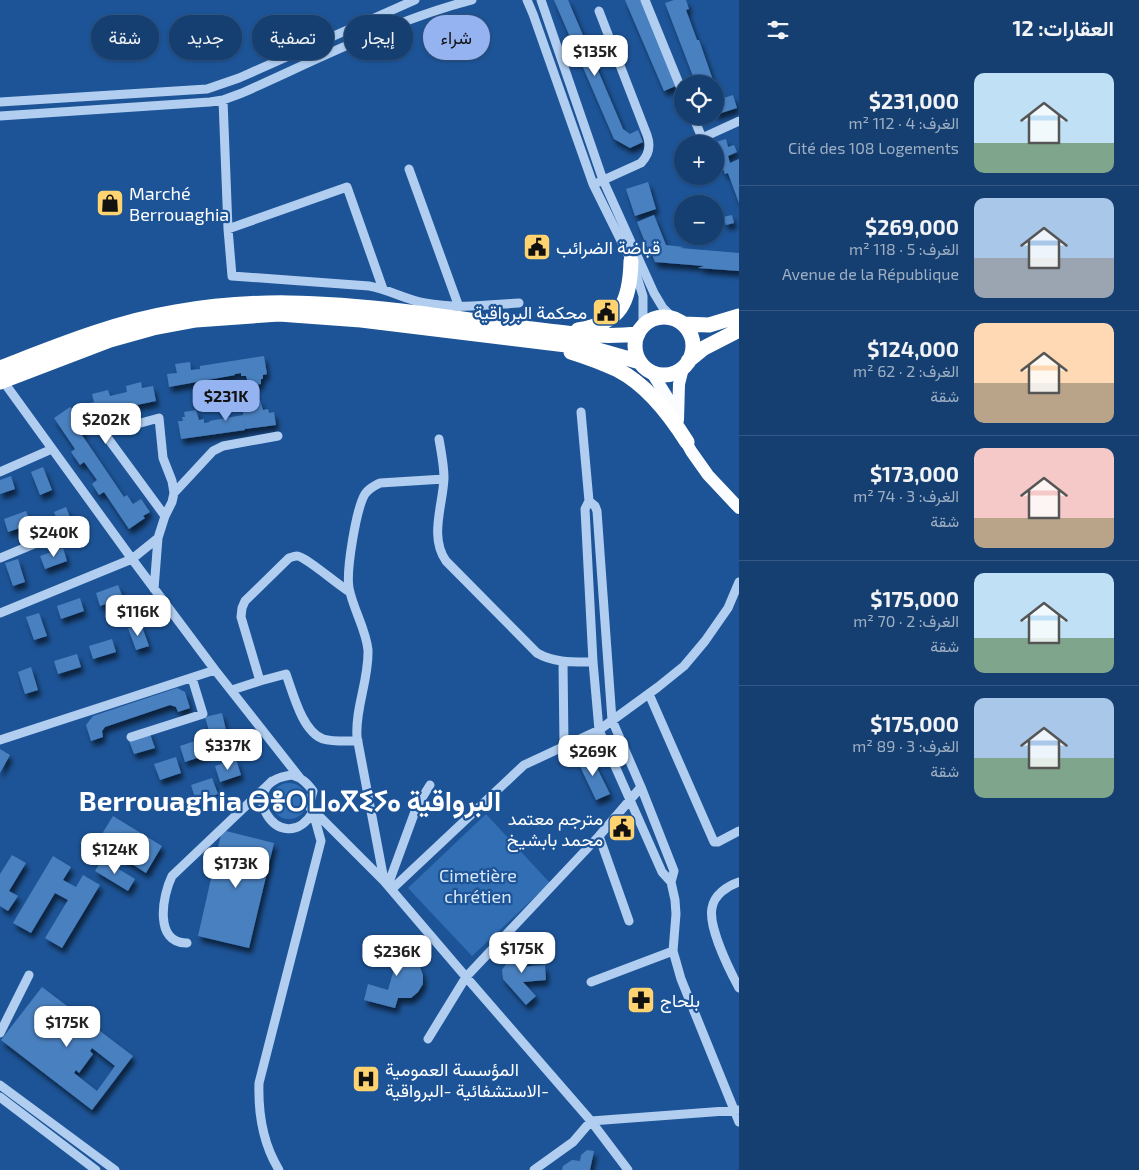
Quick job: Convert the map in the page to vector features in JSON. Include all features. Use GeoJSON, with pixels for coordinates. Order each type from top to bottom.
{"type":"FeatureCollection","features":[{"type":"Feature","properties":{"kind":"highway"},"geometry":{"type":"LineString","coordinates":[[557,339],[603,324],[614,317],[626,300],[629,290],[631,262]]}},
{"type":"Feature","properties":{"kind":"highway"},"geometry":{"type":"LineString","coordinates":[[1,377],[99,331],[175,312],[238,303],[319,303],[400,311],[557,339],[591,348],[645,367],[659,374],[676,372],[704,348],[739,330]]}},
{"type":"Feature","properties":{"kind":"highway"},"geometry":{"type":"LineString","coordinates":[[557,339],[617,336],[641,330],[653,319],[663,317],[678,322],[709,325],[739,316]]}},
{"type":"Feature","properties":{"kind":"highway"},"geometry":{"type":"LineString","coordinates":[[678,322],[689,332],[692,342],[692,352],[686,364]]}},
{"type":"Feature","properties":{"kind":"highway"},"geometry":{"type":"LineString","coordinates":[[641,330],[635,348],[645,367]]}},
{"type":"Feature","properties":{"kind":"highway"},"geometry":{"type":"LineString","coordinates":[[557,339],[634,381],[673,420],[686,442]]}},
{"type":"Feature","properties":{"kind":"main road"},"geometry":{"type":"LineString","coordinates":[[678,427],[679,384],[686,364]]}},
{"type":"Feature","properties":{"kind":"main road"},"geometry":{"type":"LineString","coordinates":[[645,367],[667,397],[678,427],[686,442],[708,475],[739,508]]}},
{"type":"Feature","properties":{"kind":"street"},"geometry":{"type":"LineString","coordinates":[[0,102],[207,88],[239,78],[415,0]]}},
{"type":"Feature","properties":{"kind":"street"},"geometry":{"type":"LineString","coordinates":[[0,116],[223,100],[397,25],[438,9],[472,0]]}},
{"type":"Feature","properties":{"kind":"street"},"geometry":{"type":"LineString","coordinates":[[527,0],[593,184],[631,262],[643,296],[641,330]]}},
{"type":"Feature","properties":{"kind":"street"},"geometry":{"type":"LineString","coordinates":[[540,0],[603,180],[654,293],[663,308],[678,322]]}},
{"type":"Feature","properties":{"kind":"street"},"geometry":{"type":"LineString","coordinates":[[645,0],[675,75]]}},
{"type":"Feature","properties":{"kind":"street"},"geometry":{"type":"LineString","coordinates":[[593,184],[640,163],[645,159],[650,147],[599,11]]}},
{"type":"Feature","properties":{"kind":"street"},"geometry":{"type":"LineString","coordinates":[[223,100],[228,230],[232,276],[383,288],[424,303],[459,306],[519,303]]}},
{"type":"Feature","properties":{"kind":"street"},"geometry":{"type":"LineString","coordinates":[[697,125],[702,138],[739,121]]}},
{"type":"Feature","properties":{"kind":"street"},"geometry":{"type":"LineString","coordinates":[[409,169],[459,306]]}},
{"type":"Feature","properties":{"kind":"street"},"geometry":{"type":"LineString","coordinates":[[228,230],[347,187],[383,288]]}},
{"type":"Feature","properties":{"kind":"street"},"geometry":{"type":"LineString","coordinates":[[1,377],[132,559],[215,670],[300,778],[313,791],[308,820],[296,827],[287,828],[278,826],[270,821],[262,806],[262,796],[272,781]]}},
{"type":"Feature","properties":{"kind":"street"},"geometry":{"type":"LineString","coordinates":[[581,412],[589,501],[585,509],[593,662],[599,730],[662,872],[671,882]]}},
{"type":"Feature","properties":{"kind":"street"},"geometry":{"type":"LineString","coordinates":[[154,588],[158,538],[174,493],[163,458],[159,418],[104,433],[165,516]]}},
{"type":"Feature","properties":{"kind":"street"},"geometry":{"type":"LineString","coordinates":[[174,493],[213,451],[223,446],[278,436]]}},
{"type":"Feature","properties":{"kind":"street"},"geometry":{"type":"LineString","coordinates":[[439,439],[444,479],[438,543],[440,553],[446,562],[530,647],[544,657],[564,662],[593,662]]}},
{"type":"Feature","properties":{"kind":"street"},"geometry":{"type":"LineString","coordinates":[[0,472],[52,449]]}},
{"type":"Feature","properties":{"kind":"street"},"geometry":{"type":"LineString","coordinates":[[388,885],[356,726],[368,650],[366,638],[350,592],[349,566],[361,503],[366,493],[373,486],[380,483],[444,479]]}},
{"type":"Feature","properties":{"kind":"street"},"geometry":{"type":"LineString","coordinates":[[589,501],[595,506],[597,511],[612,720],[674,871],[671,882],[676,914],[673,951],[681,979],[737,1109],[739,1122]]}},
{"type":"Feature","properties":{"kind":"street"},"geometry":{"type":"LineString","coordinates":[[0,613],[132,559],[158,538]]}},
{"type":"Feature","properties":{"kind":"street"},"geometry":{"type":"LineString","coordinates":[[1,556],[34,544]]}},
{"type":"Feature","properties":{"kind":"street"},"geometry":{"type":"LineString","coordinates":[[260,681],[243,626],[242,608],[245,602],[289,558],[297,556],[304,558],[350,592]]}},
{"type":"Feature","properties":{"kind":"street"},"geometry":{"type":"LineString","coordinates":[[388,885],[524,764],[599,730],[684,666],[705,642],[728,608],[739,582]]}},
{"type":"Feature","properties":{"kind":"street"},"geometry":{"type":"LineString","coordinates":[[564,662],[564,745]]}},
{"type":"Feature","properties":{"kind":"street"},"geometry":{"type":"LineString","coordinates":[[0,740],[215,670]]}},
{"type":"Feature","properties":{"kind":"street"},"geometry":{"type":"LineString","coordinates":[[232,690],[286,674],[301,714],[312,731],[324,740],[358,742]]}},
{"type":"Feature","properties":{"kind":"street"},"geometry":{"type":"LineString","coordinates":[[131,737],[203,714],[192,678]]}},
{"type":"Feature","properties":{"kind":"street"},"geometry":{"type":"LineString","coordinates":[[648,694],[714,842],[718,842],[739,831]]}},
{"type":"Feature","properties":{"kind":"street"},"geometry":{"type":"LineString","coordinates":[[187,943],[174,941],[168,935],[164,926],[163,917],[167,885],[172,876],[272,781],[280,776],[292,775],[300,778]]}},
{"type":"Feature","properties":{"kind":"street"},"geometry":{"type":"LineString","coordinates":[[388,885],[416,806],[430,785]]}},
{"type":"Feature","properties":{"kind":"street"},"geometry":{"type":"LineString","coordinates":[[428,1039],[466,978],[599,836],[641,787]]}},
{"type":"Feature","properties":{"kind":"street"},"geometry":{"type":"LineString","coordinates":[[311,809],[388,885],[466,978],[591,1121],[628,1170]]}},
{"type":"Feature","properties":{"kind":"street"},"geometry":{"type":"LineString","coordinates":[[311,809],[320,841]]}},
{"type":"Feature","properties":{"kind":"street"},"geometry":{"type":"LineString","coordinates":[[279,1170],[272,1158],[263,1133],[258,1106],[259,1083],[320,841],[328,827],[332,829]]}},
{"type":"Feature","properties":{"kind":"street"},"geometry":{"type":"LineString","coordinates":[[599,836],[629,921]]}},
{"type":"Feature","properties":{"kind":"street"},"geometry":{"type":"LineString","coordinates":[[739,882],[722,892],[714,901],[711,910],[712,920],[727,966],[739,988]]}},
{"type":"Feature","properties":{"kind":"street"},"geometry":{"type":"LineString","coordinates":[[591,982],[673,951]]}},
{"type":"Feature","properties":{"kind":"street"},"geometry":{"type":"LineString","coordinates":[[0,1033],[29,975]]}},
{"type":"Feature","properties":{"kind":"street"},"geometry":{"type":"LineString","coordinates":[[0,1085],[115,1170]]}},
{"type":"Feature","properties":{"kind":"street"},"geometry":{"type":"LineString","coordinates":[[0,1097],[96,1170]]}},
{"type":"Feature","properties":{"kind":"street"},"geometry":{"type":"LineString","coordinates":[[534,1170],[573,1142],[591,1121],[737,1109]]}},
{"type":"Feature","properties":{"kind":"green space"},"geometry":{"type":"Polygon","coordinates":[[[289,783],[296,784],[302,788],[306,794],[306,808],[302,814],[296,818],[289,819],[282,818],[276,814],[272,808],[271,801],[272,794],[276,788],[282,784],[289,783]]]}},
{"type":"Feature","properties":{"kind":"green space","name":"Cimetière chrétien"},"geometry":{"type":"Polygon","coordinates":[[[486,814],[550,883],[472,956],[408,888],[486,814]]]}},
{"type":"Feature","properties":{"kind":"building"},"geometry":{"type":"Polygon","coordinates":[[[554,0],[568,0],[623,129],[630,134],[638,130],[643,142],[630,148],[614,139],[554,0]]]}},
{"type":"Feature","properties":{"kind":"building"},"geometry":{"type":"Polygon","coordinates":[[[625,0],[641,0],[674,76],[674,87],[664,91],[625,0]]]}},
{"type":"Feature","properties":{"kind":"building"},"geometry":{"type":"Polygon","coordinates":[[[674,0],[686,0],[689,9],[686,10],[711,75],[693,75],[665,3],[674,0]]]}},
{"type":"Feature","properties":{"kind":"building"},"geometry":{"type":"Polygon","coordinates":[[[733,95],[737,108],[724,112],[724,98],[733,95]]]}},
{"type":"Feature","properties":{"kind":"building"},"geometry":{"type":"Polygon","coordinates":[[[726,139],[728,147],[734,145],[737,152],[728,156],[730,163],[739,159],[739,203],[728,173],[725,174],[724,171],[724,140],[726,139]]]}},
{"type":"Feature","properties":{"kind":"building"},"geometry":{"type":"Polygon","coordinates":[[[648,182],[656,209],[635,216],[626,189],[648,182]]]}},
{"type":"Feature","properties":{"kind":"building"},"geometry":{"type":"Polygon","coordinates":[[[654,215],[666,245],[739,253],[739,271],[655,262],[637,222],[654,215]]]}},
{"type":"Feature","properties":{"kind":"building"},"geometry":{"type":"Polygon","coordinates":[[[732,215],[734,223],[726,225],[724,217],[732,215]]]}},
{"type":"Feature","properties":{"kind":"building"},"geometry":{"type":"Polygon","coordinates":[[[264,356],[267,374],[263,375],[261,384],[249,386],[246,376],[241,376],[241,373],[169,387],[167,374],[177,373],[175,364],[190,362],[191,370],[200,369],[200,366],[264,356]]]}},
{"type":"Feature","properties":{"kind":"building"},"geometry":{"type":"Polygon","coordinates":[[[141,382],[142,388],[153,386],[156,401],[88,415],[78,421],[84,431],[82,435],[124,497],[127,495],[133,504],[141,499],[150,512],[143,516],[145,518],[129,529],[104,492],[99,495],[92,484],[97,480],[84,462],[80,465],[71,452],[75,449],[54,418],[70,407],[73,409],[80,405],[94,402],[92,394],[108,390],[110,396],[127,392],[126,386],[141,382]]]}},
{"type":"Feature","properties":{"kind":"building"},"geometry":{"type":"Polygon","coordinates":[[[260,400],[263,410],[268,409],[269,413],[274,412],[276,425],[245,429],[243,418],[245,430],[181,439],[178,421],[183,421],[182,417],[185,417],[184,412],[196,410],[199,420],[204,419],[204,423],[243,415],[243,411],[247,411],[246,407],[249,407],[248,402],[260,400]]]}},
{"type":"Feature","properties":{"kind":"building"},"geometry":{"type":"Polygon","coordinates":[[[43,467],[52,490],[40,495],[31,472],[43,467]]]}},
{"type":"Feature","properties":{"kind":"building"},"geometry":{"type":"Polygon","coordinates":[[[11,476],[15,489],[0,494],[0,480],[11,476]]]}},
{"type":"Feature","properties":{"kind":"building"},"geometry":{"type":"Polygon","coordinates":[[[66,507],[75,530],[63,536],[54,512],[66,507]]]}},
{"type":"Feature","properties":{"kind":"building"},"geometry":{"type":"Polygon","coordinates":[[[26,511],[31,524],[8,532],[4,519],[26,511]]]}},
{"type":"Feature","properties":{"kind":"building"},"geometry":{"type":"Polygon","coordinates":[[[63,548],[67,561],[45,569],[40,556],[63,548]]]}},
{"type":"Feature","properties":{"kind":"building"},"geometry":{"type":"Polygon","coordinates":[[[18,559],[25,582],[13,586],[5,563],[18,559]]]}},
{"type":"Feature","properties":{"kind":"building"},"geometry":{"type":"Polygon","coordinates":[[[118,585],[123,598],[100,606],[96,593],[118,585]]]}},
{"type":"Feature","properties":{"kind":"building"},"geometry":{"type":"Polygon","coordinates":[[[80,598],[84,611],[61,619],[57,606],[80,598]]]}},
{"type":"Feature","properties":{"kind":"building"},"geometry":{"type":"Polygon","coordinates":[[[39,613],[47,636],[34,640],[26,617],[39,613]]]}},
{"type":"Feature","properties":{"kind":"building"},"geometry":{"type":"Polygon","coordinates":[[[141,624],[149,646],[136,650],[128,628],[141,624]]]}},
{"type":"Feature","properties":{"kind":"building"},"geometry":{"type":"Polygon","coordinates":[[[112,639],[116,652],[93,659],[89,646],[112,639]]]}},
{"type":"Feature","properties":{"kind":"building"},"geometry":{"type":"Polygon","coordinates":[[[77,654],[81,667],[58,674],[54,661],[77,654]]]}},
{"type":"Feature","properties":{"kind":"building"},"geometry":{"type":"Polygon","coordinates":[[[31,667],[38,690],[25,694],[18,672],[31,667]]]}},
{"type":"Feature","properties":{"kind":"building"},"geometry":{"type":"Polygon","coordinates":[[[177,688],[185,692],[190,708],[178,712],[176,707],[170,705],[105,727],[102,731],[103,737],[91,741],[86,725],[93,716],[177,688]]]}},
{"type":"Feature","properties":{"kind":"building"},"geometry":{"type":"Polygon","coordinates":[[[222,713],[227,734],[211,738],[205,717],[222,713]]]}},
{"type":"Feature","properties":{"kind":"building"},"geometry":{"type":"Polygon","coordinates":[[[149,731],[155,748],[134,754],[128,738],[149,731]]]}},
{"type":"Feature","properties":{"kind":"building"},"geometry":{"type":"Polygon","coordinates":[[[201,739],[206,755],[185,762],[180,746],[201,739]]]}},
{"type":"Feature","properties":{"kind":"building"},"geometry":{"type":"Polygon","coordinates":[[[0,749],[10,755],[0,773],[0,749]]]}},
{"type":"Feature","properties":{"kind":"building"},"geometry":{"type":"Polygon","coordinates":[[[590,754],[610,794],[596,800],[577,760],[590,754]]]}},
{"type":"Feature","properties":{"kind":"building"},"geometry":{"type":"Polygon","coordinates":[[[176,757],[181,773],[160,780],[154,764],[176,757]]]}},
{"type":"Feature","properties":{"kind":"building"},"geometry":{"type":"Polygon","coordinates":[[[236,759],[241,775],[220,782],[215,766],[236,759]]]}},
{"type":"Feature","properties":{"kind":"building"},"geometry":{"type":"Polygon","coordinates":[[[212,778],[218,794],[196,801],[191,785],[212,778]]]}},
{"type":"Feature","properties":{"kind":"building"},"geometry":{"type":"Polygon","coordinates":[[[113,816],[162,846],[146,873],[97,842],[113,816]]]}},
{"type":"Feature","properties":{"kind":"building"},"geometry":{"type":"Polygon","coordinates":[[[222,830],[274,843],[249,948],[198,936],[222,830]]]}},
{"type":"Feature","properties":{"kind":"building"},"geometry":{"type":"Polygon","coordinates":[[[12,855],[26,863],[9,891],[18,896],[8,911],[0,906],[0,874],[12,855]]]}},
{"type":"Feature","properties":{"kind":"building"},"geometry":{"type":"Polygon","coordinates":[[[53,856],[71,867],[63,880],[76,887],[83,875],[100,885],[62,948],[45,938],[68,900],[55,893],[31,933],[13,923],[53,856]]]}},
{"type":"Feature","properties":{"kind":"building"},"geometry":{"type":"Polygon","coordinates":[[[102,859],[135,879],[128,891],[95,871],[102,859]]]}},
{"type":"Feature","properties":{"kind":"building"},"geometry":{"type":"Polygon","coordinates":[[[381,940],[410,949],[409,958],[420,967],[423,975],[423,984],[418,992],[411,998],[398,998],[395,1008],[364,1000],[368,984],[388,990],[396,962],[377,956],[381,940]]]}},
{"type":"Feature","properties":{"kind":"building"},"geometry":{"type":"Polygon","coordinates":[[[521,942],[533,951],[521,967],[545,965],[546,980],[523,982],[536,996],[526,1005],[503,979],[502,970],[521,942]]]}},
{"type":"Feature","properties":{"kind":"building"},"geometry":{"type":"Polygon","coordinates":[[[42,987],[133,1056],[92,1110],[1,1040],[42,987]],[[92,1048],[90,1051],[93,1054],[79,1073],[76,1070],[74,1073],[97,1091],[115,1066],[92,1048]]]}},
{"type":"Feature","properties":{"kind":"building"},"geometry":{"type":"Polygon","coordinates":[[[587,1150],[594,1151],[590,1170],[562,1170],[563,1166],[572,1160],[580,1161],[581,1155],[587,1150]]]}},
{"type":"Feature","properties":{"kind":"place","name":"Marché Berrouaghia"},"geometry":{"type":"Point","coordinates":[110,203]}},
{"type":"Feature","properties":{"kind":"place","name":"قباضة الضرائب"},"geometry":{"type":"Point","coordinates":[537,247]}},
{"type":"Feature","properties":{"kind":"place","name":"محكمة البرواقية"},"geometry":{"type":"Point","coordinates":[606,312]}},
{"type":"Feature","properties":{"kind":"place","name":"مترجم معتمد محمد بابشيخ"},"geometry":{"type":"Point","coordinates":[622,828]}},
{"type":"Feature","properties":{"kind":"place","name":"بلحاج"},"geometry":{"type":"Point","coordinates":[641,1000]}},
{"type":"Feature","properties":{"kind":"place","name":"المؤسسة العمومية الاستشفائية -البرواقية-"},"geometry":{"type":"Point","coordinates":[366,1079]}},
{"type":"Feature","properties":{"kind":"district","name":"Berrouaghia ⴱⴻⵔⵡⴰⴳⵉⵢⴰ البرواقية"},"geometry":{"type":"Point","coordinates":[290,800]}}]}
